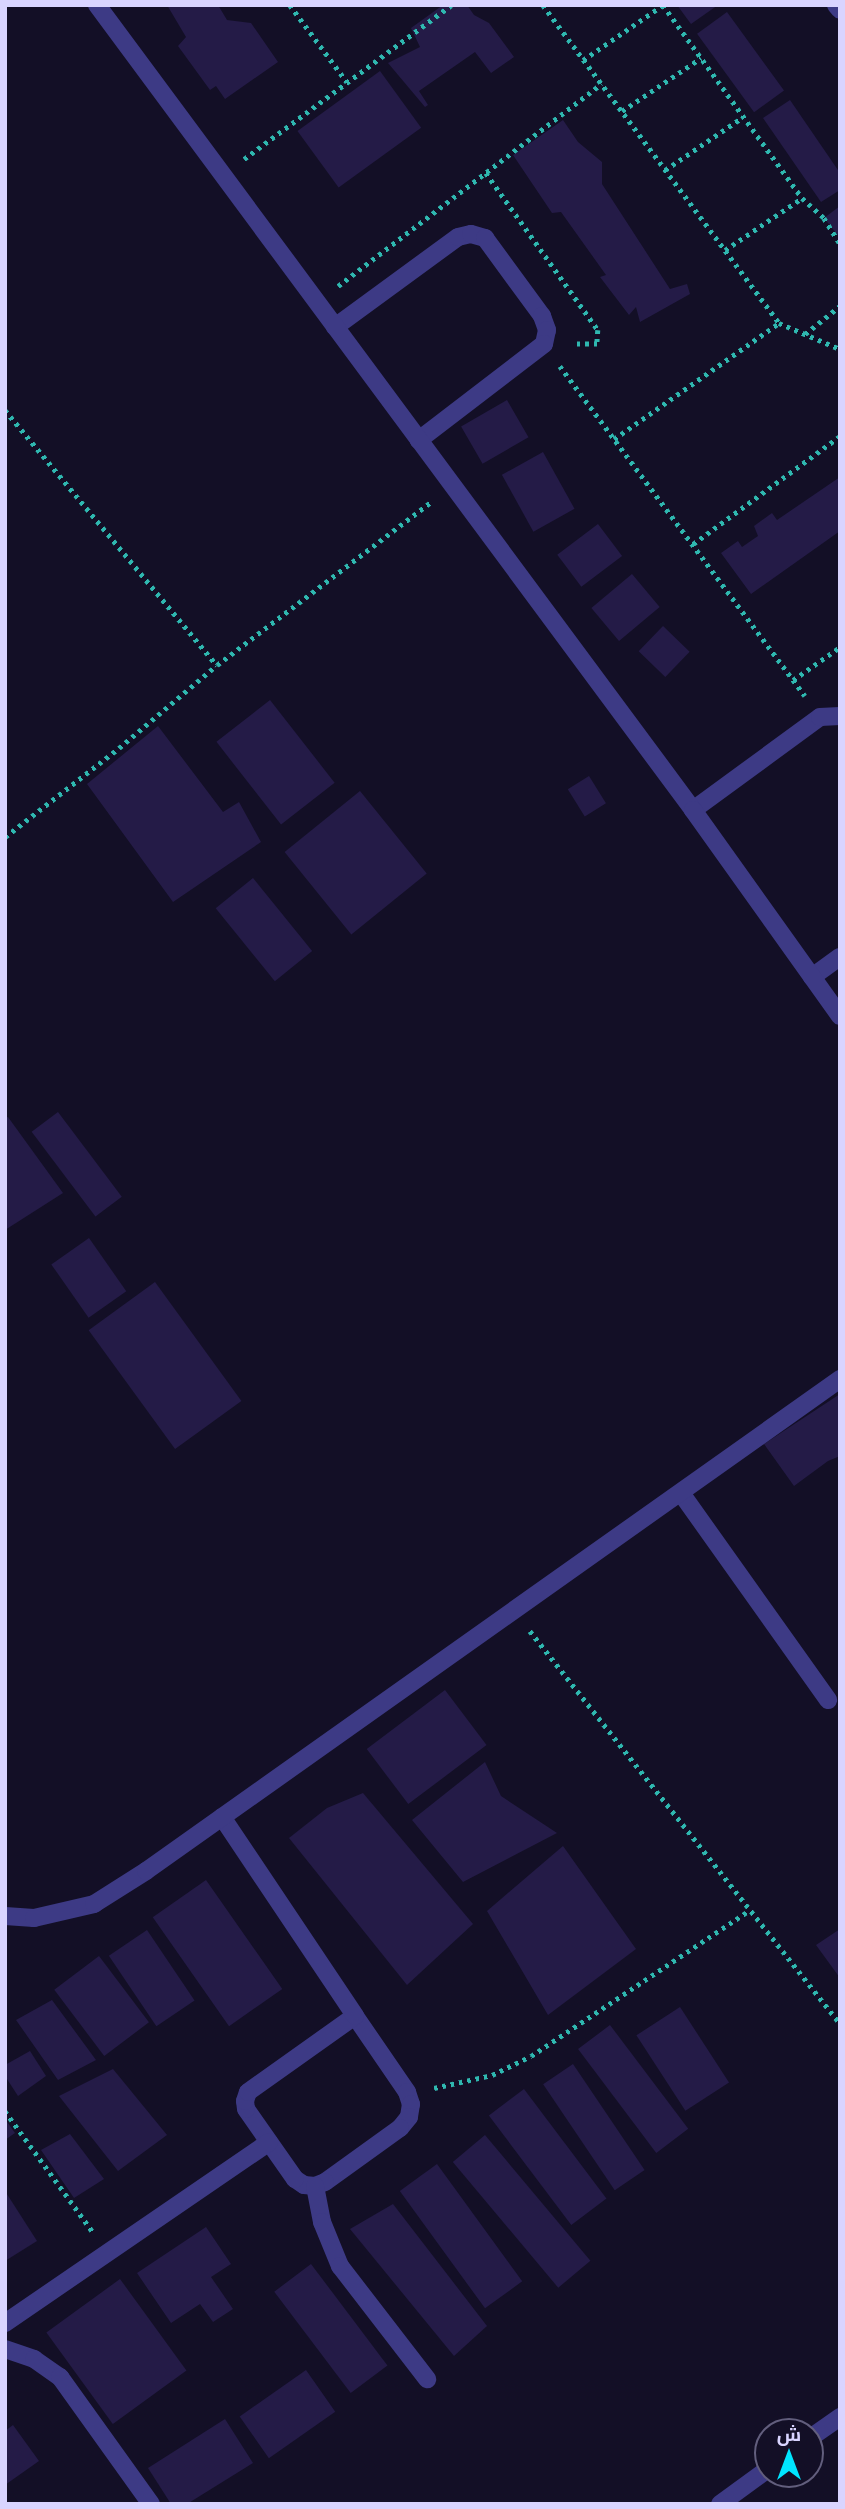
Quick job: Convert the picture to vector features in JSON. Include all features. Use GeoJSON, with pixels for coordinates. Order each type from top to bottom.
{"type":"FeatureCollection","features":[{"type":"Feature","properties":{"kind":"street"},"geometry":{"type":"LineString","coordinates":[[97,5],[693,810],[840,1016]]}},
{"type":"Feature","properties":{"kind":"street"},"geometry":{"type":"LineString","coordinates":[[836,5],[840,10]]}},
{"type":"Feature","properties":{"kind":"street"},"geometry":{"type":"LineString","coordinates":[[335,327],[458,237],[471,234],[485,238],[542,316],[547,330],[544,344],[419,440]]}},
{"type":"Feature","properties":{"kind":"street"},"geometry":{"type":"LineString","coordinates":[[693,810],[820,717],[840,716]]}},
{"type":"Feature","properties":{"kind":"street"},"geometry":{"type":"LineString","coordinates":[[812,977],[840,957]]}},
{"type":"Feature","properties":{"kind":"street"},"geometry":{"type":"LineString","coordinates":[[5,1916],[34,1918],[94,1904],[222,1817],[840,1380]]}},
{"type":"Feature","properties":{"kind":"street"},"geometry":{"type":"LineString","coordinates":[[681,1493],[828,1700]]}},
{"type":"Feature","properties":{"kind":"street"},"geometry":{"type":"LineString","coordinates":[[222,1817],[407,2092],[411,2105],[409,2118],[400,2128],[315,2186],[304,2185],[295,2179],[246,2109],[245,2101],[248,2092],[355,2016]]}},
{"type":"Feature","properties":{"kind":"street"},"geometry":{"type":"LineString","coordinates":[[5,2323],[269,2141]]}},
{"type":"Feature","properties":{"kind":"street"},"geometry":{"type":"LineString","coordinates":[[315,2186],[322,2222],[340,2266],[427,2379]]}},
{"type":"Feature","properties":{"kind":"street"},"geometry":{"type":"LineString","coordinates":[[5,2349],[34,2359],[60,2377],[151,2504]]}},
{"type":"Feature","properties":{"kind":"street"},"geometry":{"type":"LineString","coordinates":[[824,2428],[840,2417]]}},
{"type":"Feature","properties":{"kind":"street"},"geometry":{"type":"LineString","coordinates":[[719,2504],[754,2479]]}},
{"type":"Feature","properties":{"kind":"path"},"geometry":{"type":"LineString","coordinates":[[290,5],[347,82]]}},
{"type":"Feature","properties":{"kind":"path"},"geometry":{"type":"LineString","coordinates":[[222,174],[451,5]]}},
{"type":"Feature","properties":{"kind":"path"},"geometry":{"type":"LineString","coordinates":[[543,5],[779,323],[840,349]]}},
{"type":"Feature","properties":{"kind":"path"},"geometry":{"type":"LineString","coordinates":[[583,60],[663,5],[802,198],[824,218],[840,244]]}},
{"type":"Feature","properties":{"kind":"path"},"geometry":{"type":"LineString","coordinates":[[622,111],[701,58]]}},
{"type":"Feature","properties":{"kind":"path"},"geometry":{"type":"LineString","coordinates":[[317,302],[601,84]]}},
{"type":"Feature","properties":{"kind":"path"},"geometry":{"type":"LineString","coordinates":[[665,170],[743,117]]}},
{"type":"Feature","properties":{"kind":"path"},"geometry":{"type":"LineString","coordinates":[[725,250],[802,198]]}},
{"type":"Feature","properties":{"kind":"path"},"geometry":{"type":"LineString","coordinates":[[805,334],[840,306]]}},
{"type":"Feature","properties":{"kind":"path"},"geometry":{"type":"LineString","coordinates":[[614,439],[779,323]]}},
{"type":"Feature","properties":{"kind":"path"},"geometry":{"type":"LineString","coordinates":[[544,344],[820,717]]}},
{"type":"Feature","properties":{"kind":"path"},"geometry":{"type":"LineString","coordinates":[[5,410],[217,665]]}},
{"type":"Feature","properties":{"kind":"path"},"geometry":{"type":"LineString","coordinates":[[693,544],[840,436]]}},
{"type":"Feature","properties":{"kind":"path"},"geometry":{"type":"LineString","coordinates":[[5,837],[119,748],[217,665],[453,486]]}},
{"type":"Feature","properties":{"kind":"path"},"geometry":{"type":"LineString","coordinates":[[793,680],[840,647]]}},
{"type":"Feature","properties":{"kind":"path"},"geometry":{"type":"LineString","coordinates":[[514,1611],[840,2023]]}},
{"type":"Feature","properties":{"kind":"path"},"geometry":{"type":"LineString","coordinates":[[407,2092],[449,2087],[492,2075],[531,2056],[750,1910]]}},
{"type":"Feature","properties":{"kind":"path"},"geometry":{"type":"LineString","coordinates":[[5,2111],[108,2253]]}},
{"type":"Feature","properties":{"kind":"building"},"geometry":{"type":"Polygon","coordinates":[[[167,5],[218,5],[227,20],[251,23],[278,62],[225,99],[216,86],[210,90],[178,46],[186,37],[167,5]]]}},
{"type":"Feature","properties":{"kind":"building"},"geometry":{"type":"Polygon","coordinates":[[[443,5],[467,5],[474,15],[489,23],[514,57],[491,73],[475,52],[419,91],[428,105],[425,107],[388,63],[420,47],[411,28],[443,5]]]}},
{"type":"Feature","properties":{"kind":"building"},"geometry":{"type":"Polygon","coordinates":[[[677,5],[718,5],[691,24],[677,5]]]}},
{"type":"Feature","properties":{"kind":"building"},"geometry":{"type":"Polygon","coordinates":[[[727,12],[784,90],[754,112],[697,34],[727,12]]]}},
{"type":"Feature","properties":{"kind":"building"},"geometry":{"type":"Polygon","coordinates":[[[380,71],[421,128],[339,188],[297,131],[380,71]]]}},
{"type":"Feature","properties":{"kind":"building"},"geometry":{"type":"Polygon","coordinates":[[[790,100],[840,173],[840,190],[821,202],[763,118],[790,100]]]}},
{"type":"Feature","properties":{"kind":"building"},"geometry":{"type":"Polygon","coordinates":[[[563,120],[578,142],[602,162],[602,184],[670,289],[687,284],[690,294],[640,322],[636,307],[629,315],[600,277],[606,275],[561,212],[552,213],[513,155],[563,120]]]}},
{"type":"Feature","properties":{"kind":"building"},"geometry":{"type":"Polygon","coordinates":[[[840,206],[840,238],[824,218],[840,206]]]}},
{"type":"Feature","properties":{"kind":"building"},"geometry":{"type":"Polygon","coordinates":[[[507,400],[528,437],[483,464],[461,427],[507,400]]]}},
{"type":"Feature","properties":{"kind":"building"},"geometry":{"type":"Polygon","coordinates":[[[543,452],[575,509],[533,532],[502,475],[543,452]]]}},
{"type":"Feature","properties":{"kind":"building"},"geometry":{"type":"Polygon","coordinates":[[[840,477],[840,531],[751,594],[721,553],[738,541],[742,547],[758,536],[754,526],[772,513],[777,520],[840,477]]]}},
{"type":"Feature","properties":{"kind":"building"},"geometry":{"type":"Polygon","coordinates":[[[598,524],[622,556],[581,587],[557,555],[598,524]]]}},
{"type":"Feature","properties":{"kind":"building"},"geometry":{"type":"Polygon","coordinates":[[[632,574],[660,607],[619,641],[591,608],[632,574]]]}},
{"type":"Feature","properties":{"kind":"building"},"geometry":{"type":"Polygon","coordinates":[[[663,626],[690,652],[665,677],[639,651],[663,626]]]}},
{"type":"Feature","properties":{"kind":"building"},"geometry":{"type":"Polygon","coordinates":[[[270,700],[335,783],[281,825],[216,742],[270,700]]]}},
{"type":"Feature","properties":{"kind":"building"},"geometry":{"type":"Polygon","coordinates":[[[158,726],[223,812],[239,802],[261,842],[173,902],[87,784],[158,726]]]}},
{"type":"Feature","properties":{"kind":"building"},"geometry":{"type":"Polygon","coordinates":[[[589,776],[606,803],[585,816],[568,789],[589,776]]]}},
{"type":"Feature","properties":{"kind":"building"},"geometry":{"type":"Polygon","coordinates":[[[360,791],[427,873],[351,934],[285,852],[360,791]]]}},
{"type":"Feature","properties":{"kind":"building"},"geometry":{"type":"Polygon","coordinates":[[[253,878],[312,951],[275,981],[216,908],[253,878]]]}},
{"type":"Feature","properties":{"kind":"building"},"geometry":{"type":"Polygon","coordinates":[[[58,1112],[122,1197],[95,1217],[32,1132],[58,1112]]]}},
{"type":"Feature","properties":{"kind":"building"},"geometry":{"type":"Polygon","coordinates":[[[8,1117],[63,1193],[5,1230],[5,1118],[8,1117]]]}},
{"type":"Feature","properties":{"kind":"building"},"geometry":{"type":"Polygon","coordinates":[[[89,1238],[126,1291],[89,1318],[51,1264],[89,1238]]]}},
{"type":"Feature","properties":{"kind":"building"},"geometry":{"type":"Polygon","coordinates":[[[155,1282],[241,1401],[175,1449],[89,1330],[155,1282]]]}},
{"type":"Feature","properties":{"kind":"building"},"geometry":{"type":"Polygon","coordinates":[[[840,1394],[840,1456],[828,1461],[794,1486],[764,1444],[840,1394]]]}},
{"type":"Feature","properties":{"kind":"building"},"geometry":{"type":"Polygon","coordinates":[[[445,1690],[487,1745],[408,1804],[367,1749],[445,1690]]]}},
{"type":"Feature","properties":{"kind":"building"},"geometry":{"type":"Polygon","coordinates":[[[485,1762],[501,1796],[557,1833],[463,1882],[412,1820],[485,1762]]]}},
{"type":"Feature","properties":{"kind":"building"},"geometry":{"type":"Polygon","coordinates":[[[363,1793],[473,1924],[407,1985],[289,1838],[327,1808],[363,1793]]]}},
{"type":"Feature","properties":{"kind":"building"},"geometry":{"type":"Polygon","coordinates":[[[563,1846],[636,1949],[548,2015],[487,1911],[563,1846]]]}},
{"type":"Feature","properties":{"kind":"building"},"geometry":{"type":"Polygon","coordinates":[[[206,1880],[282,1989],[229,2026],[153,1917],[206,1880]]]}},
{"type":"Feature","properties":{"kind":"building"},"geometry":{"type":"Polygon","coordinates":[[[840,1929],[840,1978],[816,1945],[840,1929]]]}},
{"type":"Feature","properties":{"kind":"building"},"geometry":{"type":"Polygon","coordinates":[[[147,1930],[195,2000],[156,2026],[109,1956],[147,1930]]]}},
{"type":"Feature","properties":{"kind":"building"},"geometry":{"type":"Polygon","coordinates":[[[99,1956],[149,2022],[104,2056],[54,1990],[99,1956]]]}},
{"type":"Feature","properties":{"kind":"building"},"geometry":{"type":"Polygon","coordinates":[[[52,2000],[96,2060],[58,2080],[16,2020],[52,2000]]]}},
{"type":"Feature","properties":{"kind":"building"},"geometry":{"type":"Polygon","coordinates":[[[680,2007],[729,2082],[685,2111],[636,2035],[680,2007]]]}},
{"type":"Feature","properties":{"kind":"building"},"geometry":{"type":"Polygon","coordinates":[[[610,2025],[688,2129],[656,2153],[578,2049],[610,2025]]]}},
{"type":"Feature","properties":{"kind":"building"},"geometry":{"type":"Polygon","coordinates":[[[30,2051],[46,2076],[18,2096],[5,2076],[5,2065],[30,2051]]]}},
{"type":"Feature","properties":{"kind":"building"},"geometry":{"type":"Polygon","coordinates":[[[573,2064],[645,2170],[615,2190],[543,2084],[573,2064]]]}},
{"type":"Feature","properties":{"kind":"building"},"geometry":{"type":"Polygon","coordinates":[[[113,2069],[167,2135],[118,2171],[59,2096],[113,2069]]]}},
{"type":"Feature","properties":{"kind":"building"},"geometry":{"type":"Polygon","coordinates":[[[524,2089],[606,2198],[571,2225],[489,2115],[524,2089]]]}},
{"type":"Feature","properties":{"kind":"building"},"geometry":{"type":"Polygon","coordinates":[[[5,2119],[15,2133],[5,2140],[5,2119]]]}},
{"type":"Feature","properties":{"kind":"building"},"geometry":{"type":"Polygon","coordinates":[[[70,2134],[104,2179],[74,2198],[41,2150],[70,2134]]]}},
{"type":"Feature","properties":{"kind":"building"},"geometry":{"type":"Polygon","coordinates":[[[485,2135],[590,2261],[558,2288],[453,2162],[485,2135]]]}},
{"type":"Feature","properties":{"kind":"building"},"geometry":{"type":"Polygon","coordinates":[[[437,2164],[522,2281],[485,2308],[400,2191],[437,2164]]]}},
{"type":"Feature","properties":{"kind":"building"},"geometry":{"type":"Polygon","coordinates":[[[5,2191],[37,2241],[5,2261],[5,2191]]]}},
{"type":"Feature","properties":{"kind":"building"},"geometry":{"type":"Polygon","coordinates":[[[393,2204],[487,2326],[454,2356],[350,2229],[393,2204]]]}},
{"type":"Feature","properties":{"kind":"building"},"geometry":{"type":"Polygon","coordinates":[[[206,2227],[231,2264],[211,2277],[233,2309],[213,2322],[200,2304],[171,2323],[137,2273],[206,2227]]]}},
{"type":"Feature","properties":{"kind":"building"},"geometry":{"type":"Polygon","coordinates":[[[311,2264],[387,2365],[351,2393],[274,2292],[311,2264]]]}},
{"type":"Feature","properties":{"kind":"building"},"geometry":{"type":"Polygon","coordinates":[[[120,2279],[186,2370],[113,2424],[46,2332],[120,2279]]]}},
{"type":"Feature","properties":{"kind":"building"},"geometry":{"type":"Polygon","coordinates":[[[306,2370],[335,2412],[269,2458],[240,2416],[306,2370]]]}},
{"type":"Feature","properties":{"kind":"building"},"geometry":{"type":"Polygon","coordinates":[[[225,2419],[253,2463],[187,2504],[171,2504],[148,2468],[225,2419]]]}},
{"type":"Feature","properties":{"kind":"building"},"geometry":{"type":"Polygon","coordinates":[[[13,2425],[39,2461],[5,2485],[5,2431],[13,2425]]]}}]}
